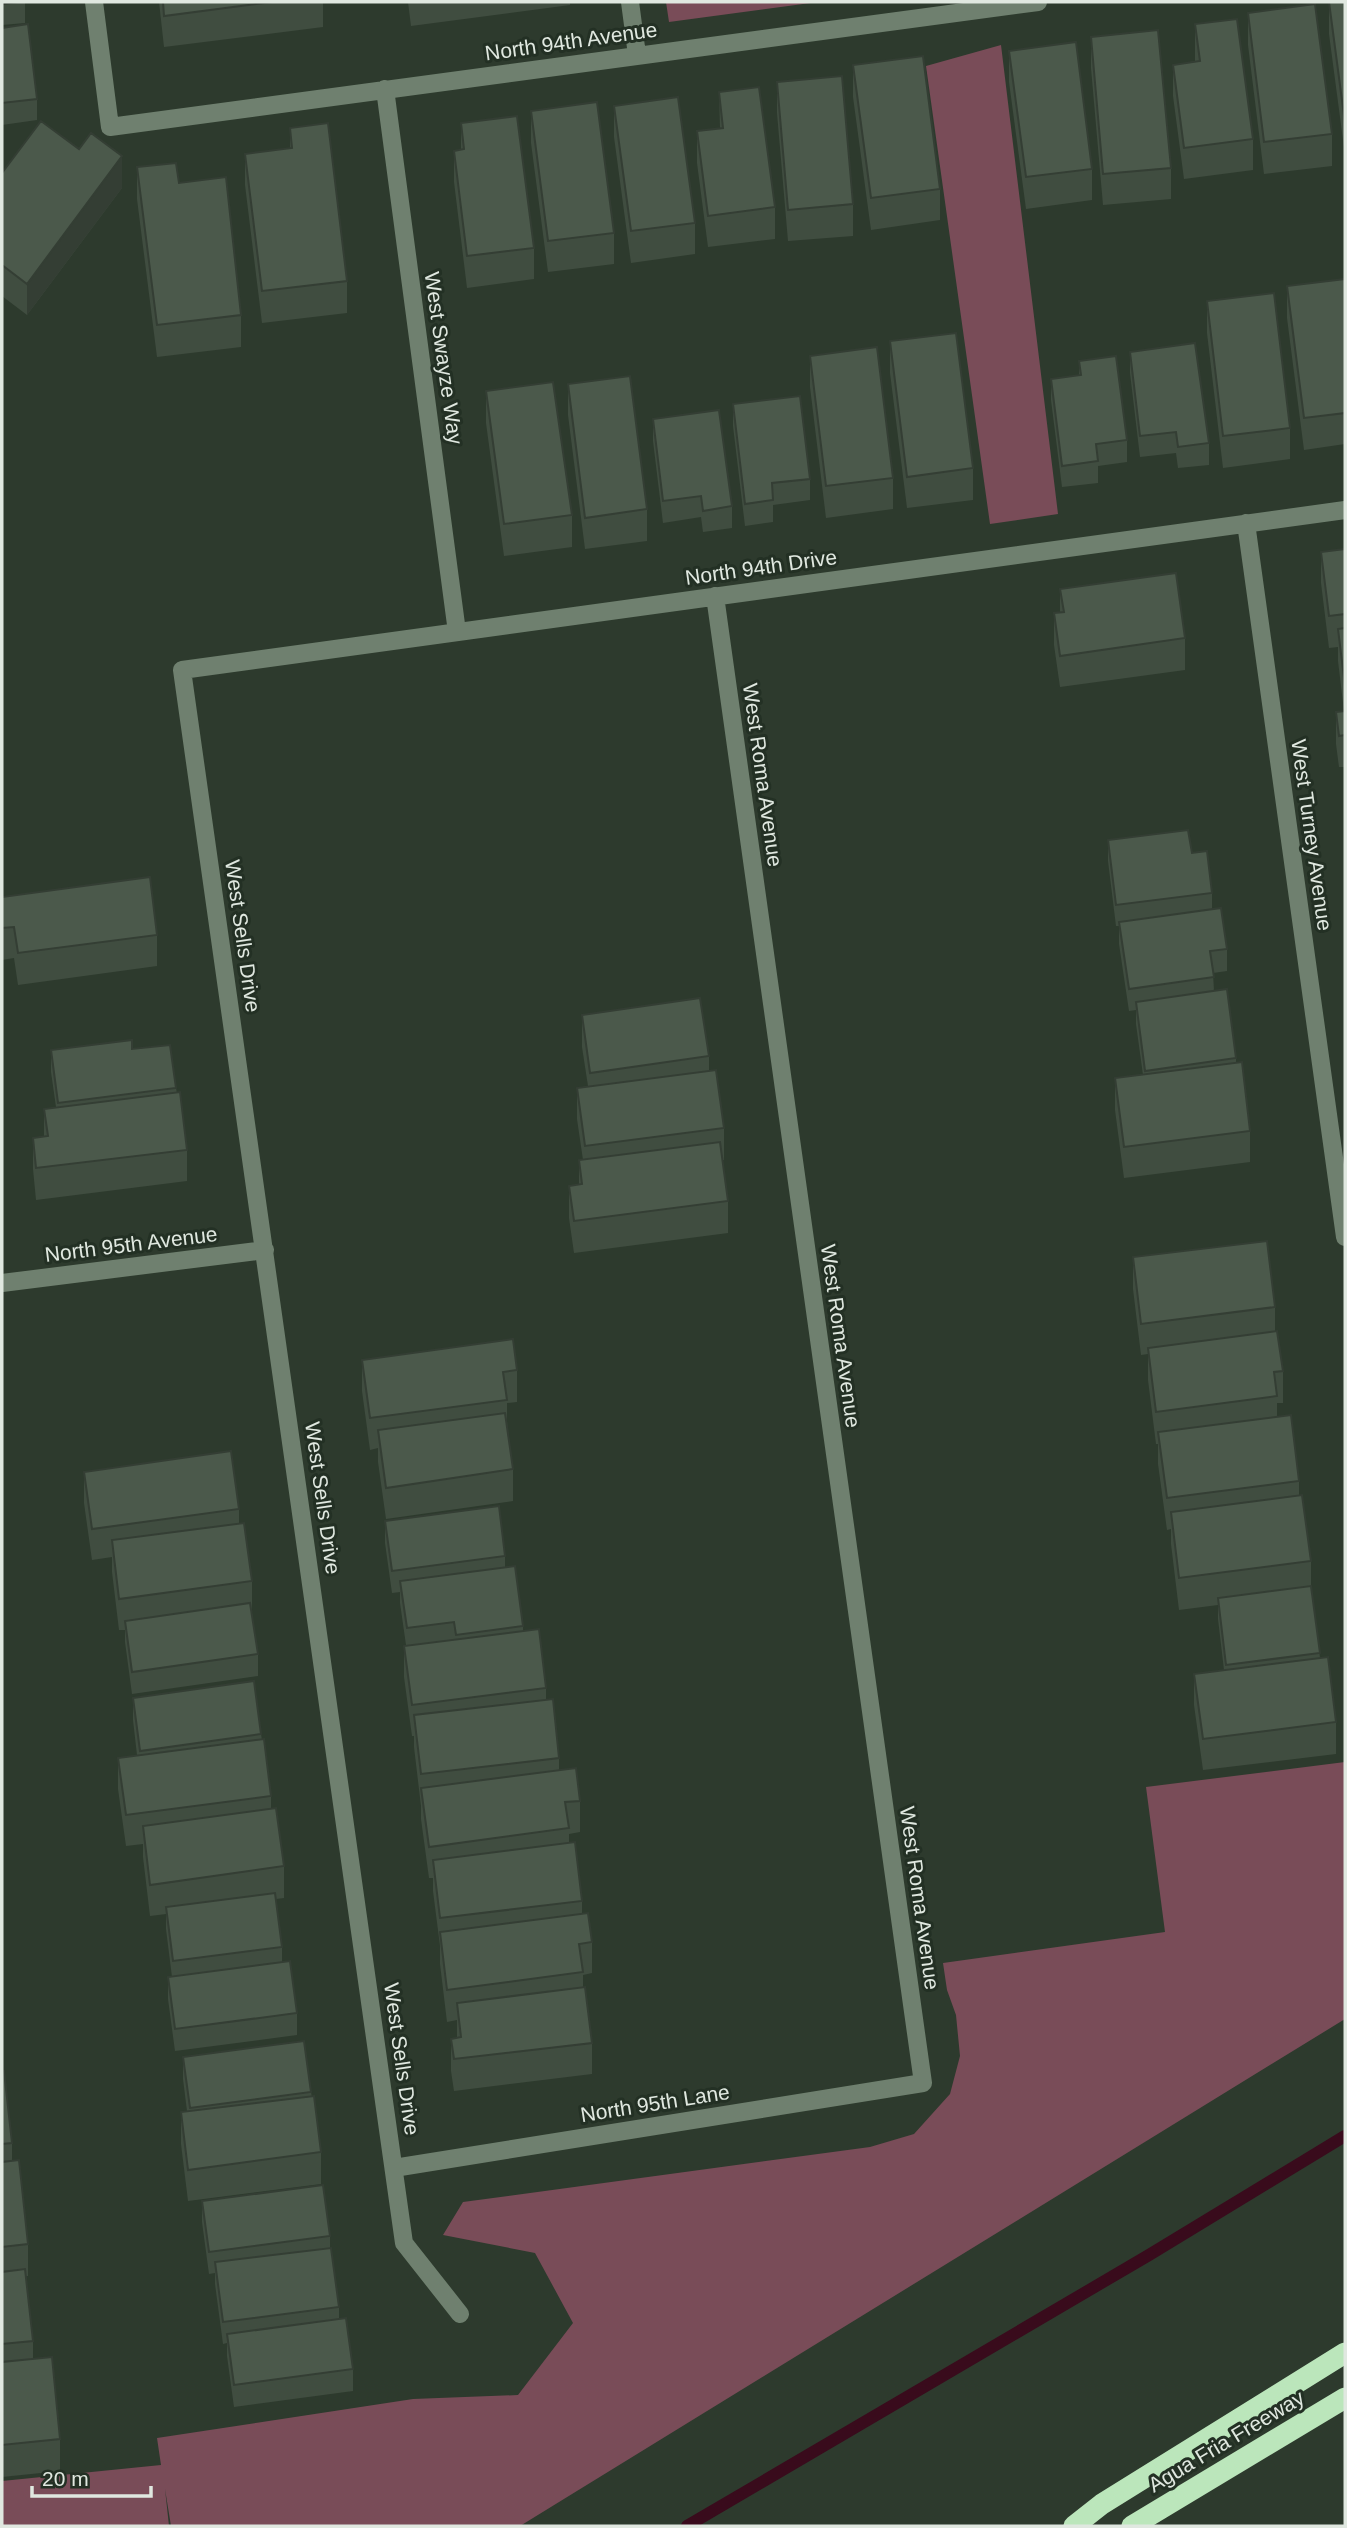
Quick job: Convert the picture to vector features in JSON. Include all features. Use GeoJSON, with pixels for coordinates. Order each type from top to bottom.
{"type":"FeatureCollection","features":[{"type":"Feature","properties":{"kind":"highway"},"geometry":{"type":"LineString","coordinates":[[1074,2526],[1102,2504],[1345,2353]]}},
{"type":"Feature","properties":{"kind":"highway","name":"Agua Fria Freeway"},"geometry":{"type":"LineString","coordinates":[[1132,2526],[1345,2398]]}},
{"type":"Feature","properties":{"kind":"street","name":"North 94th Avenue"},"geometry":{"type":"LineString","coordinates":[[94,2],[110,127],[1038,2]]}},
{"type":"Feature","properties":{"kind":"street"},"geometry":{"type":"LineString","coordinates":[[630,2],[636,55]]}},
{"type":"Feature","properties":{"kind":"street","name":"West Swayze Way"},"geometry":{"type":"LineString","coordinates":[[385,89],[457,632]]}},
{"type":"Feature","properties":{"kind":"street","name":"North 94th Drive"},"geometry":{"type":"LineString","coordinates":[[182,670],[1345,510]]}},
{"type":"Feature","properties":{"kind":"street","name":"West Turney Avenue"},"geometry":{"type":"LineString","coordinates":[[1246,523],[1345,1237]]}},
{"type":"Feature","properties":{"kind":"street","name":"West Roma Avenue"},"geometry":{"type":"LineString","coordinates":[[715,596],[923,2083]]}},
{"type":"Feature","properties":{"kind":"street","name":"West Sells Drive"},"geometry":{"type":"LineString","coordinates":[[182,670],[404,2243],[460,2314]]}},
{"type":"Feature","properties":{"kind":"street","name":"North 95th Avenue"},"geometry":{"type":"LineString","coordinates":[[2,1283],[265,1250]]}},
{"type":"Feature","properties":{"kind":"street","name":"North 95th Lane"},"geometry":{"type":"LineString","coordinates":[[394,2168],[923,2083]]}},
{"type":"Feature","properties":{"kind":"shaded area"},"geometry":{"type":"Polygon","coordinates":[[[666,2],[818,2],[669,22],[666,2]]]}},
{"type":"Feature","properties":{"kind":"shaded area"},"geometry":{"type":"Polygon","coordinates":[[[1001,45],[1058,514],[990,524],[926,66],[1001,45]]]}},
{"type":"Feature","properties":{"kind":"shaded area"},"geometry":{"type":"Polygon","coordinates":[[[1345,1762],[1345,2019],[520,2526],[171,2526],[165,2489],[169,2526],[2,2526],[2,2481],[161,2465],[157,2438],[413,2399],[518,2395],[573,2323],[535,2253],[443,2235],[463,2202],[870,2147],[914,2134],[950,2094],[960,2056],[956,2015],[947,1990],[943,1963],[1165,1932],[1146,1787],[1345,1762]]]}},
{"type":"Feature","properties":{"kind":"building"},"geometry":{"type":"Polygon","coordinates":[[[163,2],[272,2],[164,16],[163,2]]]}},
{"type":"Feature","properties":{"kind":"building"},"geometry":{"type":"Polygon","coordinates":[[[1329,2],[1345,2],[1345,123],[1329,2]]]}},
{"type":"Feature","properties":{"kind":"building"},"geometry":{"type":"Polygon","coordinates":[[[1315,4],[1332,134],[1264,142],[1248,13],[1315,4]]]}},
{"type":"Feature","properties":{"kind":"building"},"geometry":{"type":"Polygon","coordinates":[[[1237,19],[1253,139],[1184,148],[1173,65],[1200,61],[1195,24],[1237,19]]]}},
{"type":"Feature","properties":{"kind":"building"},"geometry":{"type":"Polygon","coordinates":[[[28,24],[37,99],[2,103],[2,28],[28,24]]]}},
{"type":"Feature","properties":{"kind":"building"},"geometry":{"type":"Polygon","coordinates":[[[1158,30],[1171,168],[1103,174],[1091,37],[1158,30]]]}},
{"type":"Feature","properties":{"kind":"building"},"geometry":{"type":"Polygon","coordinates":[[[1076,42],[1092,169],[1026,177],[1009,51],[1076,42]]]}},
{"type":"Feature","properties":{"kind":"building"},"geometry":{"type":"Polygon","coordinates":[[[923,56],[940,189],[871,198],[853,65],[923,56]]]}},
{"type":"Feature","properties":{"kind":"building"},"geometry":{"type":"Polygon","coordinates":[[[842,76],[853,204],[788,210],[777,82],[842,76]]]}},
{"type":"Feature","properties":{"kind":"building"},"geometry":{"type":"Polygon","coordinates":[[[759,87],[775,207],[708,216],[697,131],[723,128],[719,92],[759,87]]]}},
{"type":"Feature","properties":{"kind":"building"},"geometry":{"type":"Polygon","coordinates":[[[678,97],[695,223],[631,231],[614,106],[678,97]]]}},
{"type":"Feature","properties":{"kind":"building"},"geometry":{"type":"Polygon","coordinates":[[[597,102],[614,233],[548,241],[531,111],[597,102]]]}},
{"type":"Feature","properties":{"kind":"building"},"geometry":{"type":"Polygon","coordinates":[[[517,116],[534,248],[467,256],[454,151],[464,149],[461,123],[517,116]]]}},
{"type":"Feature","properties":{"kind":"building"},"geometry":{"type":"Polygon","coordinates":[[[41,121],[79,149],[91,133],[122,156],[27,284],[2,265],[2,173],[41,121]]]}},
{"type":"Feature","properties":{"kind":"building"},"geometry":{"type":"Polygon","coordinates":[[[328,123],[347,281],[262,291],[245,154],[292,148],[290,128],[328,123]]]}},
{"type":"Feature","properties":{"kind":"building"},"geometry":{"type":"Polygon","coordinates":[[[176,163],[179,183],[226,177],[241,315],[157,325],[137,167],[176,163]]]}},
{"type":"Feature","properties":{"kind":"building"},"geometry":{"type":"Polygon","coordinates":[[[1345,279],[1345,413],[1304,418],[1287,286],[1345,279]]]}},
{"type":"Feature","properties":{"kind":"building"},"geometry":{"type":"Polygon","coordinates":[[[1274,293],[1290,428],[1223,436],[1207,301],[1274,293]]]}},
{"type":"Feature","properties":{"kind":"building"},"geometry":{"type":"Polygon","coordinates":[[[956,333],[973,468],[907,477],[890,341],[956,333]]]}},
{"type":"Feature","properties":{"kind":"building"},"geometry":{"type":"Polygon","coordinates":[[[1195,343],[1209,443],[1178,447],[1176,432],[1140,436],[1130,352],[1195,343]]]}},
{"type":"Feature","properties":{"kind":"building"},"geometry":{"type":"Polygon","coordinates":[[[877,347],[893,478],[826,486],[810,356],[877,347]]]}},
{"type":"Feature","properties":{"kind":"building"},"geometry":{"type":"Polygon","coordinates":[[[1116,356],[1127,440],[1096,444],[1098,461],[1062,466],[1051,379],[1081,375],[1079,361],[1116,356]]]}},
{"type":"Feature","properties":{"kind":"building"},"geometry":{"type":"Polygon","coordinates":[[[630,376],[647,509],[585,518],[568,384],[630,376]]]}},
{"type":"Feature","properties":{"kind":"building"},"geometry":{"type":"Polygon","coordinates":[[[553,382],[572,515],[504,524],[486,391],[553,382]]]}},
{"type":"Feature","properties":{"kind":"building"},"geometry":{"type":"Polygon","coordinates":[[[800,396],[810,479],[772,483],[773,500],[745,504],[733,404],[800,396]]]}},
{"type":"Feature","properties":{"kind":"building"},"geometry":{"type":"Polygon","coordinates":[[[719,410],[732,506],[703,511],[701,496],[663,501],[653,419],[719,410]]]}},
{"type":"Feature","properties":{"kind":"building"},"geometry":{"type":"Polygon","coordinates":[[[1345,549],[1345,614],[1329,616],[1321,552],[1345,549]]]}},
{"type":"Feature","properties":{"kind":"building"},"geometry":{"type":"Polygon","coordinates":[[[1176,573],[1185,638],[1060,656],[1054,613],[1064,612],[1060,589],[1176,573]]]}},
{"type":"Feature","properties":{"kind":"building"},"geometry":{"type":"Polygon","coordinates":[[[1345,628],[1345,686],[1338,629],[1345,628]]]}},
{"type":"Feature","properties":{"kind":"building"},"geometry":{"type":"Polygon","coordinates":[[[1345,711],[1345,735],[1339,736],[1336,712],[1345,711]]]}},
{"type":"Feature","properties":{"kind":"building"},"geometry":{"type":"Polygon","coordinates":[[[1188,830],[1192,853],[1207,851],[1212,893],[1116,905],[1108,840],[1188,830]]]}},
{"type":"Feature","properties":{"kind":"building"},"geometry":{"type":"Polygon","coordinates":[[[150,877],[157,935],[18,953],[14,927],[2,928],[2,897],[150,877]]]}},
{"type":"Feature","properties":{"kind":"building"},"geometry":{"type":"Polygon","coordinates":[[[1221,908],[1227,949],[1210,951],[1214,977],[1129,989],[1119,922],[1221,908]]]}},
{"type":"Feature","properties":{"kind":"building"},"geometry":{"type":"Polygon","coordinates":[[[1227,989],[1236,1058],[1145,1071],[1136,1002],[1227,989]]]}},
{"type":"Feature","properties":{"kind":"building"},"geometry":{"type":"Polygon","coordinates":[[[700,998],[709,1056],[590,1073],[582,1015],[700,998]]]}},
{"type":"Feature","properties":{"kind":"building"},"geometry":{"type":"Polygon","coordinates":[[[132,1040],[132,1049],[170,1045],[176,1088],[58,1103],[51,1050],[132,1040]]]}},
{"type":"Feature","properties":{"kind":"building"},"geometry":{"type":"Polygon","coordinates":[[[1242,1062],[1250,1131],[1124,1147],[1115,1078],[1242,1062]]]}},
{"type":"Feature","properties":{"kind":"building"},"geometry":{"type":"Polygon","coordinates":[[[716,1070],[724,1128],[585,1146],[577,1088],[716,1070]]]}},
{"type":"Feature","properties":{"kind":"building"},"geometry":{"type":"Polygon","coordinates":[[[180,1092],[187,1150],[36,1168],[33,1138],[48,1136],[44,1109],[180,1092]]]}},
{"type":"Feature","properties":{"kind":"building"},"geometry":{"type":"Polygon","coordinates":[[[720,1142],[728,1201],[574,1221],[569,1186],[582,1184],[579,1160],[720,1142]]]}},
{"type":"Feature","properties":{"kind":"building"},"geometry":{"type":"Polygon","coordinates":[[[1267,1241],[1275,1307],[1141,1324],[1133,1257],[1267,1241]]]}},
{"type":"Feature","properties":{"kind":"building"},"geometry":{"type":"Polygon","coordinates":[[[1277,1331],[1283,1371],[1274,1372],[1277,1396],[1156,1412],[1148,1348],[1277,1331]]]}},
{"type":"Feature","properties":{"kind":"building"},"geometry":{"type":"Polygon","coordinates":[[[513,1339],[517,1370],[503,1372],[507,1400],[370,1418],[362,1360],[513,1339]]]}},
{"type":"Feature","properties":{"kind":"building"},"geometry":{"type":"Polygon","coordinates":[[[505,1413],[513,1469],[386,1488],[378,1430],[505,1413]]]}},
{"type":"Feature","properties":{"kind":"building"},"geometry":{"type":"Polygon","coordinates":[[[1291,1415],[1299,1481],[1167,1498],[1158,1432],[1291,1415]]]}},
{"type":"Feature","properties":{"kind":"building"},"geometry":{"type":"Polygon","coordinates":[[[231,1451],[239,1509],[92,1529],[84,1472],[231,1451]]]}},
{"type":"Feature","properties":{"kind":"building"},"geometry":{"type":"Polygon","coordinates":[[[1302,1495],[1311,1561],[1179,1578],[1171,1512],[1302,1495]]]}},
{"type":"Feature","properties":{"kind":"building"},"geometry":{"type":"Polygon","coordinates":[[[499,1506],[505,1556],[392,1571],[385,1521],[499,1506]]]}},
{"type":"Feature","properties":{"kind":"building"},"geometry":{"type":"Polygon","coordinates":[[[244,1523],[252,1581],[119,1599],[112,1540],[244,1523]]]}},
{"type":"Feature","properties":{"kind":"building"},"geometry":{"type":"Polygon","coordinates":[[[515,1566],[523,1626],[456,1635],[454,1622],[407,1628],[400,1581],[515,1566]]]}},
{"type":"Feature","properties":{"kind":"building"},"geometry":{"type":"Polygon","coordinates":[[[1311,1586],[1320,1653],[1226,1665],[1218,1598],[1311,1586]]]}},
{"type":"Feature","properties":{"kind":"building"},"geometry":{"type":"Polygon","coordinates":[[[250,1603],[258,1654],[132,1672],[125,1621],[250,1603]]]}},
{"type":"Feature","properties":{"kind":"building"},"geometry":{"type":"Polygon","coordinates":[[[539,1629],[546,1688],[412,1705],[404,1646],[539,1629]]]}},
{"type":"Feature","properties":{"kind":"building"},"geometry":{"type":"Polygon","coordinates":[[[1328,1657],[1336,1722],[1203,1739],[1194,1674],[1328,1657]]]}},
{"type":"Feature","properties":{"kind":"building"},"geometry":{"type":"Polygon","coordinates":[[[254,1681],[261,1734],[140,1751],[133,1698],[254,1681]]]}},
{"type":"Feature","properties":{"kind":"building"},"geometry":{"type":"Polygon","coordinates":[[[553,1699],[559,1758],[421,1774],[414,1715],[553,1699]]]}},
{"type":"Feature","properties":{"kind":"building"},"geometry":{"type":"Polygon","coordinates":[[[264,1739],[271,1796],[126,1815],[118,1758],[264,1739]]]}},
{"type":"Feature","properties":{"kind":"building"},"geometry":{"type":"Polygon","coordinates":[[[576,1768],[580,1801],[565,1802],[569,1828],[429,1847],[421,1788],[576,1768]]]}},
{"type":"Feature","properties":{"kind":"building"},"geometry":{"type":"Polygon","coordinates":[[[276,1808],[284,1866],[150,1885],[143,1826],[276,1808]]]}},
{"type":"Feature","properties":{"kind":"building"},"geometry":{"type":"Polygon","coordinates":[[[575,1842],[582,1901],[440,1918],[433,1860],[575,1842]]]}},
{"type":"Feature","properties":{"kind":"building"},"geometry":{"type":"Polygon","coordinates":[[[275,1893],[282,1947],[173,1961],[166,1907],[275,1893]]]}},
{"type":"Feature","properties":{"kind":"building"},"geometry":{"type":"Polygon","coordinates":[[[588,1913],[592,1942],[579,1944],[583,1972],[447,1990],[440,1932],[588,1913]]]}},
{"type":"Feature","properties":{"kind":"building"},"geometry":{"type":"Polygon","coordinates":[[[290,1961],[297,2013],[175,2029],[168,1977],[290,1961]]]}},
{"type":"Feature","properties":{"kind":"building"},"geometry":{"type":"Polygon","coordinates":[[[585,1987],[592,2043],[454,2059],[451,2039],[461,2037],[457,2003],[585,1987]]]}},
{"type":"Feature","properties":{"kind":"building"},"geometry":{"type":"Polygon","coordinates":[[[304,2041],[311,2092],[190,2108],[183,2057],[304,2041]]]}},
{"type":"Feature","properties":{"kind":"building"},"geometry":{"type":"Polygon","coordinates":[[[2,2071],[12,2143],[2,2144],[2,2071]]]}},
{"type":"Feature","properties":{"kind":"building"},"geometry":{"type":"Polygon","coordinates":[[[314,2096],[321,2152],[188,2170],[181,2112],[314,2096]]]}},
{"type":"Feature","properties":{"kind":"building"},"geometry":{"type":"Polygon","coordinates":[[[19,2160],[28,2244],[2,2247],[2,2162],[19,2160]]]}},
{"type":"Feature","properties":{"kind":"building"},"geometry":{"type":"Polygon","coordinates":[[[323,2185],[330,2236],[209,2252],[202,2201],[323,2185]]]}},
{"type":"Feature","properties":{"kind":"building"},"geometry":{"type":"Polygon","coordinates":[[[331,2248],[339,2307],[223,2322],[215,2262],[331,2248]]]}},
{"type":"Feature","properties":{"kind":"building"},"geometry":{"type":"Polygon","coordinates":[[[25,2269],[33,2341],[2,2344],[2,2272],[25,2269]]]}},
{"type":"Feature","properties":{"kind":"building"},"geometry":{"type":"Polygon","coordinates":[[[346,2318],[353,2369],[234,2385],[227,2334],[346,2318]]]}},
{"type":"Feature","properties":{"kind":"building"},"geometry":{"type":"Polygon","coordinates":[[[52,2357],[60,2439],[2,2445],[2,2362],[52,2357]]]}},
{"type":"Feature","properties":{"kind":"waterway"},"geometry":{"type":"LineString","coordinates":[[687,2526],[1149,2255],[1345,2136]]}}]}
